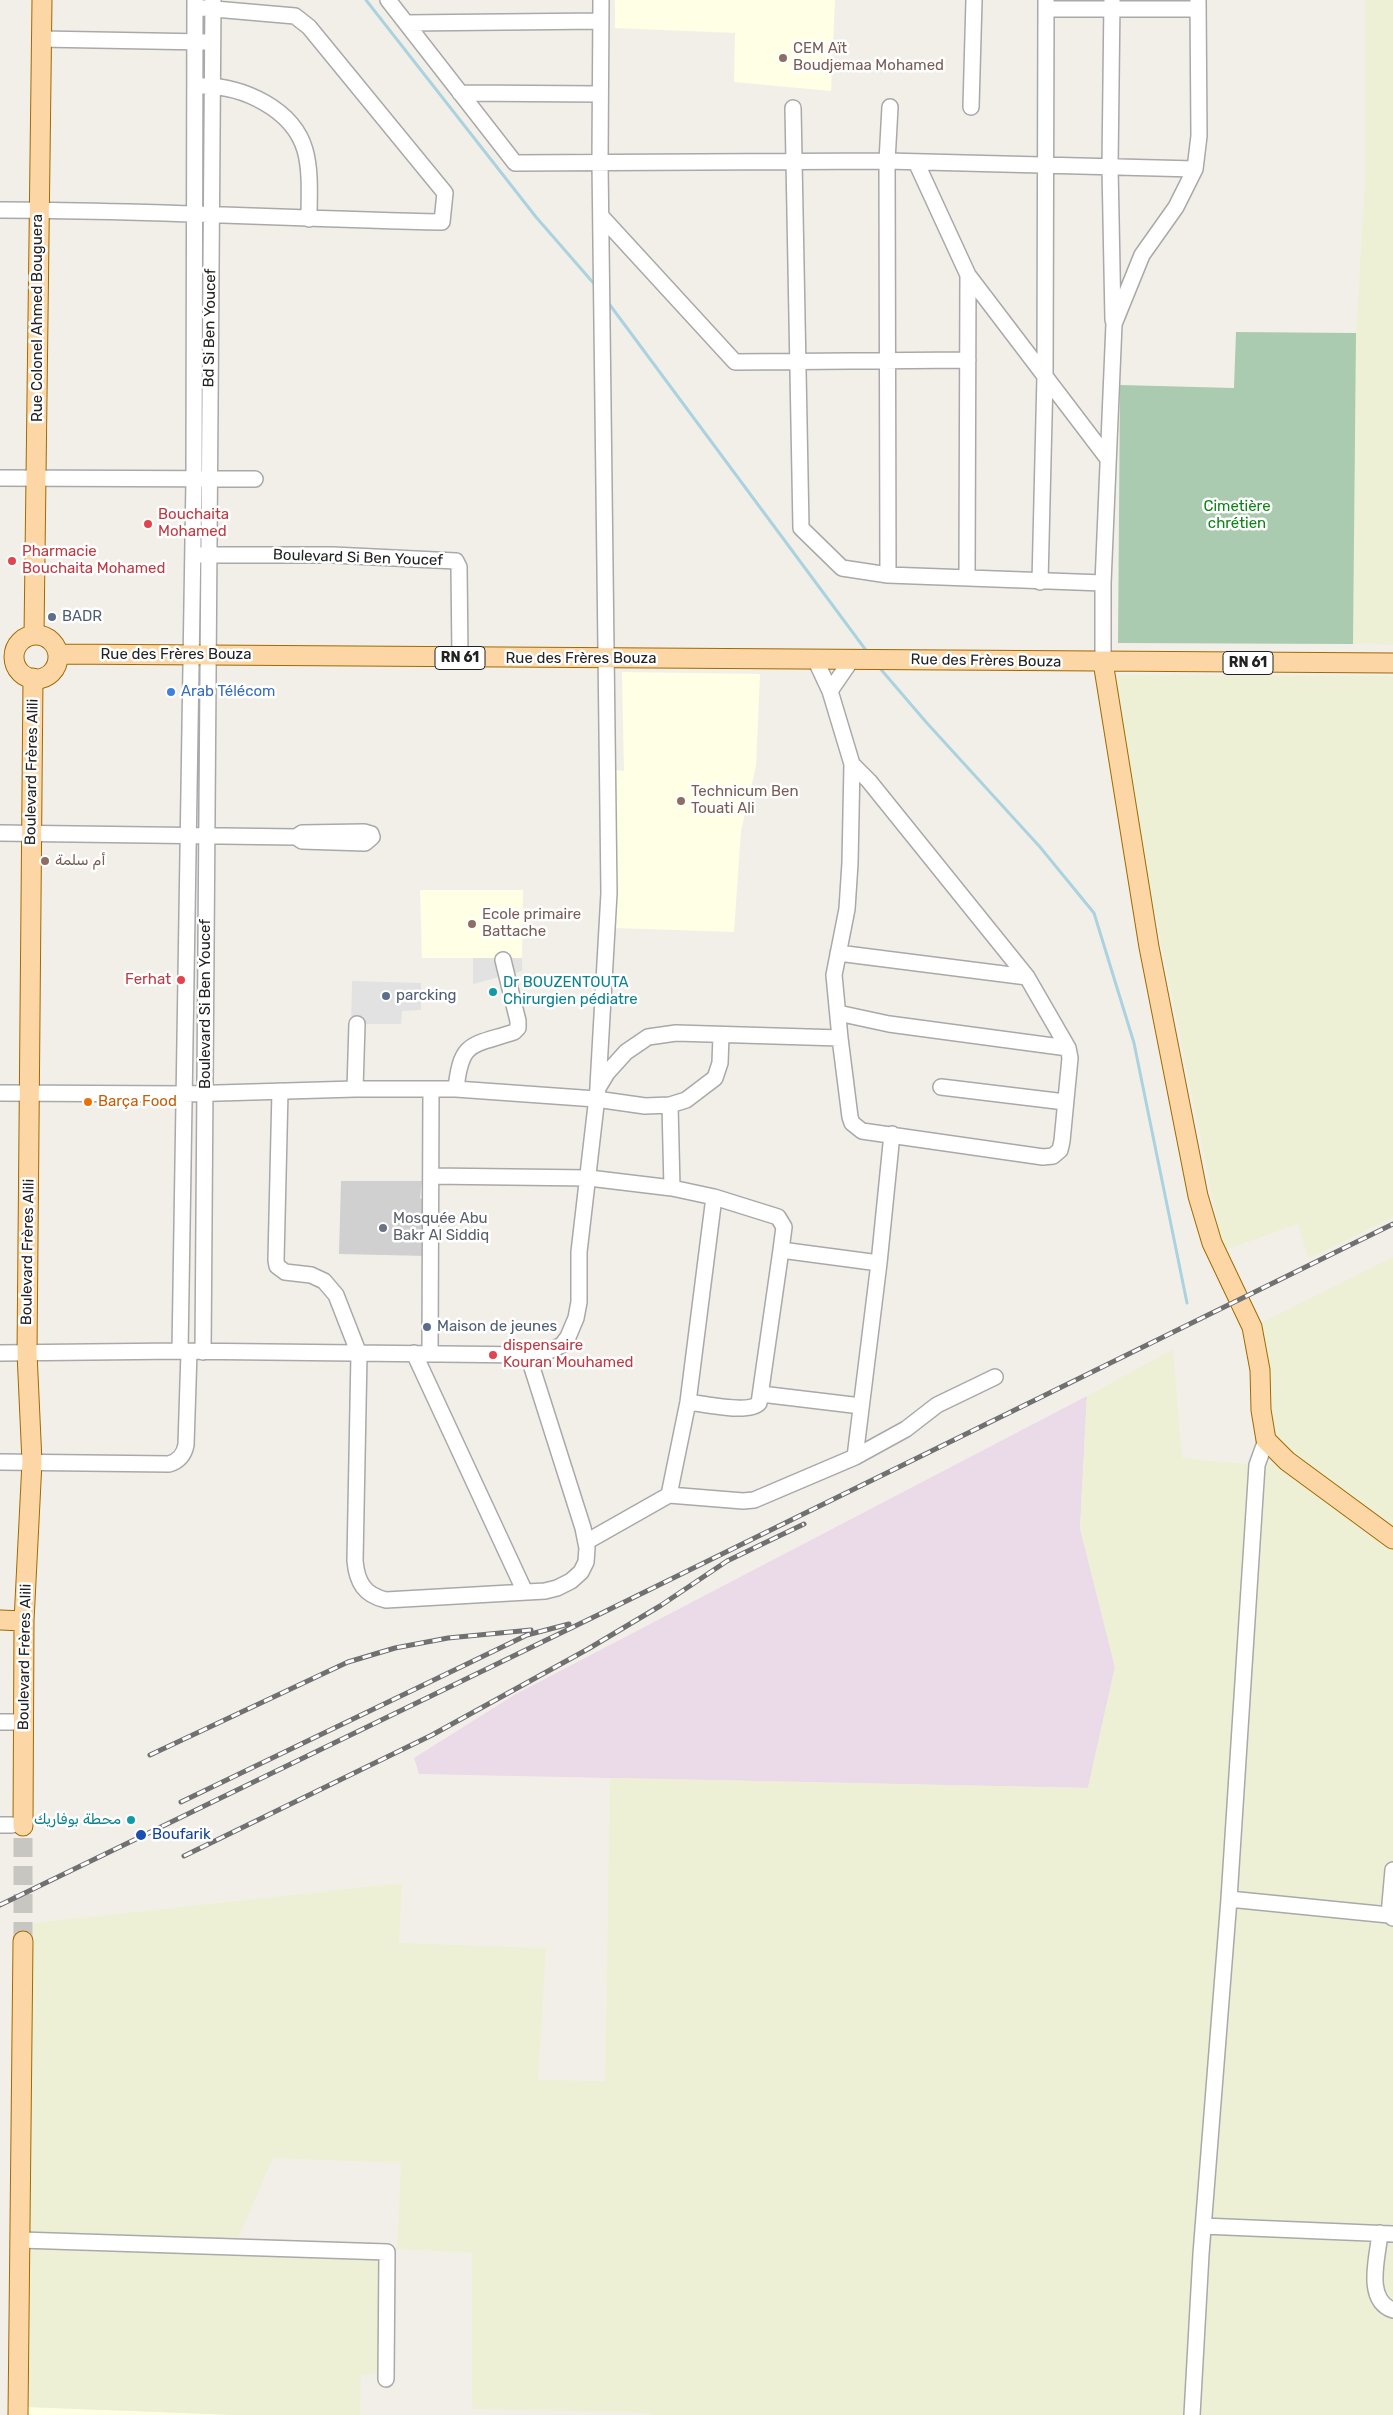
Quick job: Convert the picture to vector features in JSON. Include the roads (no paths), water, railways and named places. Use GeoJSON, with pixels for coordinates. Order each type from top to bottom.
{"type":"FeatureCollection","features":[{"type":"Feature","properties":{"kind":"main road","name":"Rue Colonel Ahmed Bouguera"},"geometry":{"type":"LineString","coordinates":[[34,635],[42,0]]}},
{"type":"Feature","properties":{"kind":"main road"},"geometry":{"type":"LineString","coordinates":[[34,635],[41,636],[52,642],[58,654],[58,662],[48,675],[33,678],[21,672],[7,654],[21,641],[34,635]]}},
{"type":"Feature","properties":{"kind":"main road","name":"Rue des Frères Bouza"},"geometry":{"type":"LineString","coordinates":[[58,654],[1103,662]]}},
{"type":"Feature","properties":{"kind":"main road"},"geometry":{"type":"LineString","coordinates":[[1103,662],[1149,947],[1198,1196],[1212,1243],[1252,1327],[1260,1370],[1261,1410],[1266,1440],[1287,1461],[1393,1539]]}},
{"type":"Feature","properties":{"kind":"main road","name":"RN 61"},"geometry":{"type":"LineString","coordinates":[[1103,662],[1393,663]]}},
{"type":"Feature","properties":{"kind":"main road","name":"Boulevard Frères Alili"},"geometry":{"type":"LineString","coordinates":[[12,1825],[24,1722],[24,1621],[32,1462],[27,1353],[33,678]]}},
{"type":"Feature","properties":{"kind":"main road"},"geometry":{"type":"LineString","coordinates":[[0,1620],[24,1621]]}},
{"type":"Feature","properties":{"kind":"main road"},"geometry":{"type":"LineString","coordinates":[[18,2415],[21,2240],[22,1941]]}},
{"type":"Feature","properties":{"kind":"street"},"geometry":{"type":"LineString","coordinates":[[388,0],[515,163],[887,161],[1195,169]]}},
{"type":"Feature","properties":{"kind":"street"},"geometry":{"type":"LineString","coordinates":[[0,1353],[191,1351],[359,1354],[533,1354],[562,1344],[568,1337],[576,1318],[578,1302],[579,1252],[589,1178],[597,1094],[609,894],[600,162],[601,0]]}},
{"type":"Feature","properties":{"kind":"street"},"geometry":{"type":"LineString","coordinates":[[971,107],[974,0]]}},
{"type":"Feature","properties":{"kind":"street"},"geometry":{"type":"LineString","coordinates":[[0,210],[211,213],[309,219],[442,222],[445,193],[309,27],[295,16],[195,4]]}},
{"type":"Feature","properties":{"kind":"street","name":"Bd Si Ben Youcef"},"geometry":{"type":"LineString","coordinates":[[195,4],[193,213],[194,479],[192,554],[200,656]]}},
{"type":"Feature","properties":{"kind":"street"},"geometry":{"type":"LineString","coordinates":[[1040,582],[1046,376],[1046,4],[1198,5],[1199,136],[1195,169],[1176,207],[1142,255],[1114,324]]}},
{"type":"Feature","properties":{"kind":"street"},"geometry":{"type":"LineString","coordinates":[[1103,662],[1108,459],[1114,324],[1110,167],[1112,4]]}},
{"type":"Feature","properties":{"kind":"street","name":"Bd Si Ben Youcef"},"geometry":{"type":"LineString","coordinates":[[200,656],[209,555],[213,5]]}},
{"type":"Feature","properties":{"kind":"street"},"geometry":{"type":"LineString","coordinates":[[406,23],[601,21]]}},
{"type":"Feature","properties":{"kind":"street"},"geometry":{"type":"LineString","coordinates":[[41,38],[212,42]]}},
{"type":"Feature","properties":{"kind":"street"},"geometry":{"type":"LineString","coordinates":[[194,86],[212,86],[247,94],[269,105],[295,127],[305,150],[309,186],[309,219]]}},
{"type":"Feature","properties":{"kind":"street"},"geometry":{"type":"LineString","coordinates":[[460,93],[600,94]]}},
{"type":"Feature","properties":{"kind":"street"},"geometry":{"type":"LineString","coordinates":[[888,575],[886,360],[887,161],[890,106]]}},
{"type":"Feature","properties":{"kind":"street"},"geometry":{"type":"LineString","coordinates":[[793,108],[801,528],[842,568],[888,575],[967,576],[1040,582],[1104,583]]}},
{"type":"Feature","properties":{"kind":"street"},"geometry":{"type":"LineString","coordinates":[[916,162],[968,275],[1108,459]]}},
{"type":"Feature","properties":{"kind":"street"},"geometry":{"type":"LineString","coordinates":[[601,216],[735,362],[798,363],[968,360]]}},
{"type":"Feature","properties":{"kind":"street"},"geometry":{"type":"LineString","coordinates":[[967,576],[968,275]]}},
{"type":"Feature","properties":{"kind":"street"},"geometry":{"type":"LineString","coordinates":[[194,306],[211,306]]}},
{"type":"Feature","properties":{"kind":"street"},"geometry":{"type":"LineString","coordinates":[[0,478],[255,479]]}},
{"type":"Feature","properties":{"kind":"street","name":"Boulevard Si Ben Youcef"},"geometry":{"type":"LineString","coordinates":[[192,554],[334,555],[456,561],[459,567],[460,658]]}},
{"type":"Feature","properties":{"kind":"street","name":"Boulevard Si Ben Youcef"},"geometry":{"type":"LineString","coordinates":[[191,1351],[184,1094],[189,834],[200,656]]}},
{"type":"Feature","properties":{"kind":"street","name":"Boulevard Si Ben Youcef"},"geometry":{"type":"LineString","coordinates":[[191,1351],[205,1094],[208,835],[200,656]]}},
{"type":"Feature","properties":{"kind":"street"},"geometry":{"type":"LineString","coordinates":[[815,659],[830,691],[852,764],[847,909],[833,985],[852,1123],[862,1131],[1048,1157],[1057,1153],[1061,1146],[1070,1058],[1068,1048],[1026,977],[868,781],[852,764]]}},
{"type":"Feature","properties":{"kind":"street"},"geometry":{"type":"LineString","coordinates":[[830,691],[857,659]]}},
{"type":"Feature","properties":{"kind":"street"},"geometry":{"type":"LineString","coordinates":[[0,833],[189,834],[296,837]]}},
{"type":"Feature","properties":{"kind":"street"},"geometry":{"type":"LineString","coordinates":[[838,953],[1026,977]]}},
{"type":"Feature","properties":{"kind":"street"},"geometry":{"type":"LineString","coordinates":[[456,1089],[461,1059],[471,1046],[514,1032],[518,1028],[518,1021],[503,960]]}},
{"type":"Feature","properties":{"kind":"street"},"geometry":{"type":"LineString","coordinates":[[838,1013],[889,1024],[1068,1048]]}},
{"type":"Feature","properties":{"kind":"street"},"geometry":{"type":"LineString","coordinates":[[355,1089],[357,1024]]}},
{"type":"Feature","properties":{"kind":"street"},"geometry":{"type":"LineString","coordinates":[[597,1094],[607,1073],[626,1052],[648,1037],[676,1034],[840,1038]]}},
{"type":"Feature","properties":{"kind":"street"},"geometry":{"type":"LineString","coordinates":[[0,1093],[205,1094],[355,1089],[456,1089],[597,1094],[646,1106],[670,1105],[686,1100],[715,1078],[720,1063],[721,1036]]}},
{"type":"Feature","properties":{"kind":"street"},"geometry":{"type":"LineString","coordinates":[[941,1087],[1065,1102]]}},
{"type":"Feature","properties":{"kind":"street"},"geometry":{"type":"LineString","coordinates":[[430,1353],[431,1089]]}},
{"type":"Feature","properties":{"kind":"street"},"geometry":{"type":"LineString","coordinates":[[280,1091],[278,1266],[285,1272],[310,1275],[324,1281],[336,1295],[359,1354],[355,1561],[356,1573],[363,1589],[370,1594],[386,1600],[545,1591],[571,1581],[581,1572],[586,1562],[586,1542],[533,1354]]}},
{"type":"Feature","properties":{"kind":"street"},"geometry":{"type":"LineString","coordinates":[[670,1105],[672,1188]]}},
{"type":"Feature","properties":{"kind":"street"},"geometry":{"type":"LineString","coordinates":[[855,1457],[879,1263],[892,1134]]}},
{"type":"Feature","properties":{"kind":"street"},"geometry":{"type":"LineString","coordinates":[[431,1176],[589,1178],[672,1188],[714,1197],[778,1217],[784,1227],[761,1394],[756,1406],[746,1409],[688,1402]]}},
{"type":"Feature","properties":{"kind":"street"},"geometry":{"type":"LineString","coordinates":[[669,1495],[688,1402],[714,1197]]}},
{"type":"Feature","properties":{"kind":"street"},"geometry":{"type":"LineString","coordinates":[[781,1250],[879,1263]]}},
{"type":"Feature","properties":{"kind":"street"},"geometry":{"type":"LineString","coordinates":[[0,1462],[169,1464],[177,1460],[183,1454],[186,1445],[191,1351]]}},
{"type":"Feature","properties":{"kind":"street"},"geometry":{"type":"LineString","coordinates":[[414,1353],[525,1592]]}},
{"type":"Feature","properties":{"kind":"street"},"geometry":{"type":"LineString","coordinates":[[586,1542],[669,1495],[754,1500],[855,1457],[906,1428],[937,1404],[995,1377]]}},
{"type":"Feature","properties":{"kind":"street"},"geometry":{"type":"LineString","coordinates":[[761,1394],[861,1406]]}},
{"type":"Feature","properties":{"kind":"street"},"geometry":{"type":"LineString","coordinates":[[1192,2415],[1203,2226],[1229,1899],[1257,1465],[1266,1440]]}},
{"type":"Feature","properties":{"kind":"street"},"geometry":{"type":"LineString","coordinates":[[0,1722],[24,1722]]}},
{"type":"Feature","properties":{"kind":"street"},"geometry":{"type":"LineString","coordinates":[[1229,1899],[1391,1916],[1393,1870]]}},
{"type":"Feature","properties":{"kind":"street"},"geometry":{"type":"LineString","coordinates":[[1203,2226],[1387,2233],[1375,2289],[1378,2299],[1385,2307],[1393,2310]]}},
{"type":"Feature","properties":{"kind":"street"},"geometry":{"type":"LineString","coordinates":[[21,2240],[387,2252],[386,2379]]}},
{"type":"Feature","properties":{"kind":"waterway"},"geometry":{"type":"LineString","coordinates":[[366,0],[536,217],[596,286]]}},
{"type":"Feature","properties":{"kind":"waterway"},"geometry":{"type":"LineString","coordinates":[[607,301],[868,653]]}},
{"type":"Feature","properties":{"kind":"waterway"},"geometry":{"type":"LineString","coordinates":[[878,666],[926,722],[1040,847],[1094,913],[1134,1043],[1187,1303]]}},
{"type":"Feature","properties":{"kind":"tunnel"},"geometry":{"type":"LineString","coordinates":[[23,1826],[23,1941]]}},
{"type":"Feature","properties":{"kind":"railway"},"geometry":{"type":"LineString","coordinates":[[0,1905],[602,1613],[1393,1224]]}},
{"type":"Feature","properties":{"kind":"railway"},"geometry":{"type":"LineString","coordinates":[[184,1856],[432,1735],[588,1649],[660,1606],[727,1561],[804,1524]]}},
{"type":"Feature","properties":{"kind":"railway"},"geometry":{"type":"LineString","coordinates":[[181,1802],[527,1635],[569,1624]]}},
{"type":"Feature","properties":{"kind":"railway"},"geometry":{"type":"LineString","coordinates":[[150,1755],[348,1662],[395,1648],[448,1638],[531,1630]]}},
{"type":"Feature","properties":{"kind":"place","name":"CEM Aït Boudjemaa Mohamed"},"geometry":{"type":"Point","coordinates":[783,58]}},
{"type":"Feature","properties":{"kind":"place","name":"Bouchaita Mohamed"},"geometry":{"type":"Point","coordinates":[148,524]}},
{"type":"Feature","properties":{"kind":"place","name":"Pharmacie Bouchaita Mohamed"},"geometry":{"type":"Point","coordinates":[12,561]}},
{"type":"Feature","properties":{"kind":"place","name":"BADR"},"geometry":{"type":"Point","coordinates":[52,617]}},
{"type":"Feature","properties":{"kind":"place","name":"Arab Télécom"},"geometry":{"type":"Point","coordinates":[171,692]}},
{"type":"Feature","properties":{"kind":"place","name":"Technicum Ben Touati Ali"},"geometry":{"type":"Point","coordinates":[681,801]}},
{"type":"Feature","properties":{"kind":"place","name":"أم سلمة"},"geometry":{"type":"Point","coordinates":[45,861]}},
{"type":"Feature","properties":{"kind":"place","name":"Ecole primaire Battache"},"geometry":{"type":"Point","coordinates":[472,924]}},
{"type":"Feature","properties":{"kind":"place","name":"Ferhat"},"geometry":{"type":"Point","coordinates":[181,980]}},
{"type":"Feature","properties":{"kind":"place","name":"Dr BOUZENTOUTA Chirurgien pédiatre"},"geometry":{"type":"Point","coordinates":[493,992]}},
{"type":"Feature","properties":{"kind":"place","name":"parcking"},"geometry":{"type":"Point","coordinates":[386,996]}},
{"type":"Feature","properties":{"kind":"place","name":"Barça Food"},"geometry":{"type":"Point","coordinates":[88,1102]}},
{"type":"Feature","properties":{"kind":"place","name":"Mosquée Abu Bakr Al Siddiq"},"geometry":{"type":"Point","coordinates":[383,1228]}},
{"type":"Feature","properties":{"kind":"place","name":"Maison de jeunes"},"geometry":{"type":"Point","coordinates":[427,1327]}},
{"type":"Feature","properties":{"kind":"place","name":"dispensaire Kouran Mouhamed"},"geometry":{"type":"Point","coordinates":[493,1355]}},
{"type":"Feature","properties":{"kind":"place","name":"محطة بوفاريك"},"geometry":{"type":"Point","coordinates":[131,1820]}},
{"type":"Feature","properties":{"kind":"place","name":"Boufarik"},"geometry":{"type":"Point","coordinates":[141,1835]}},
{"type":"Feature","properties":{"kind":"park label","name":"Cimetière chrétien"},"geometry":{"type":"Point","coordinates":[1237,516]}}]}
